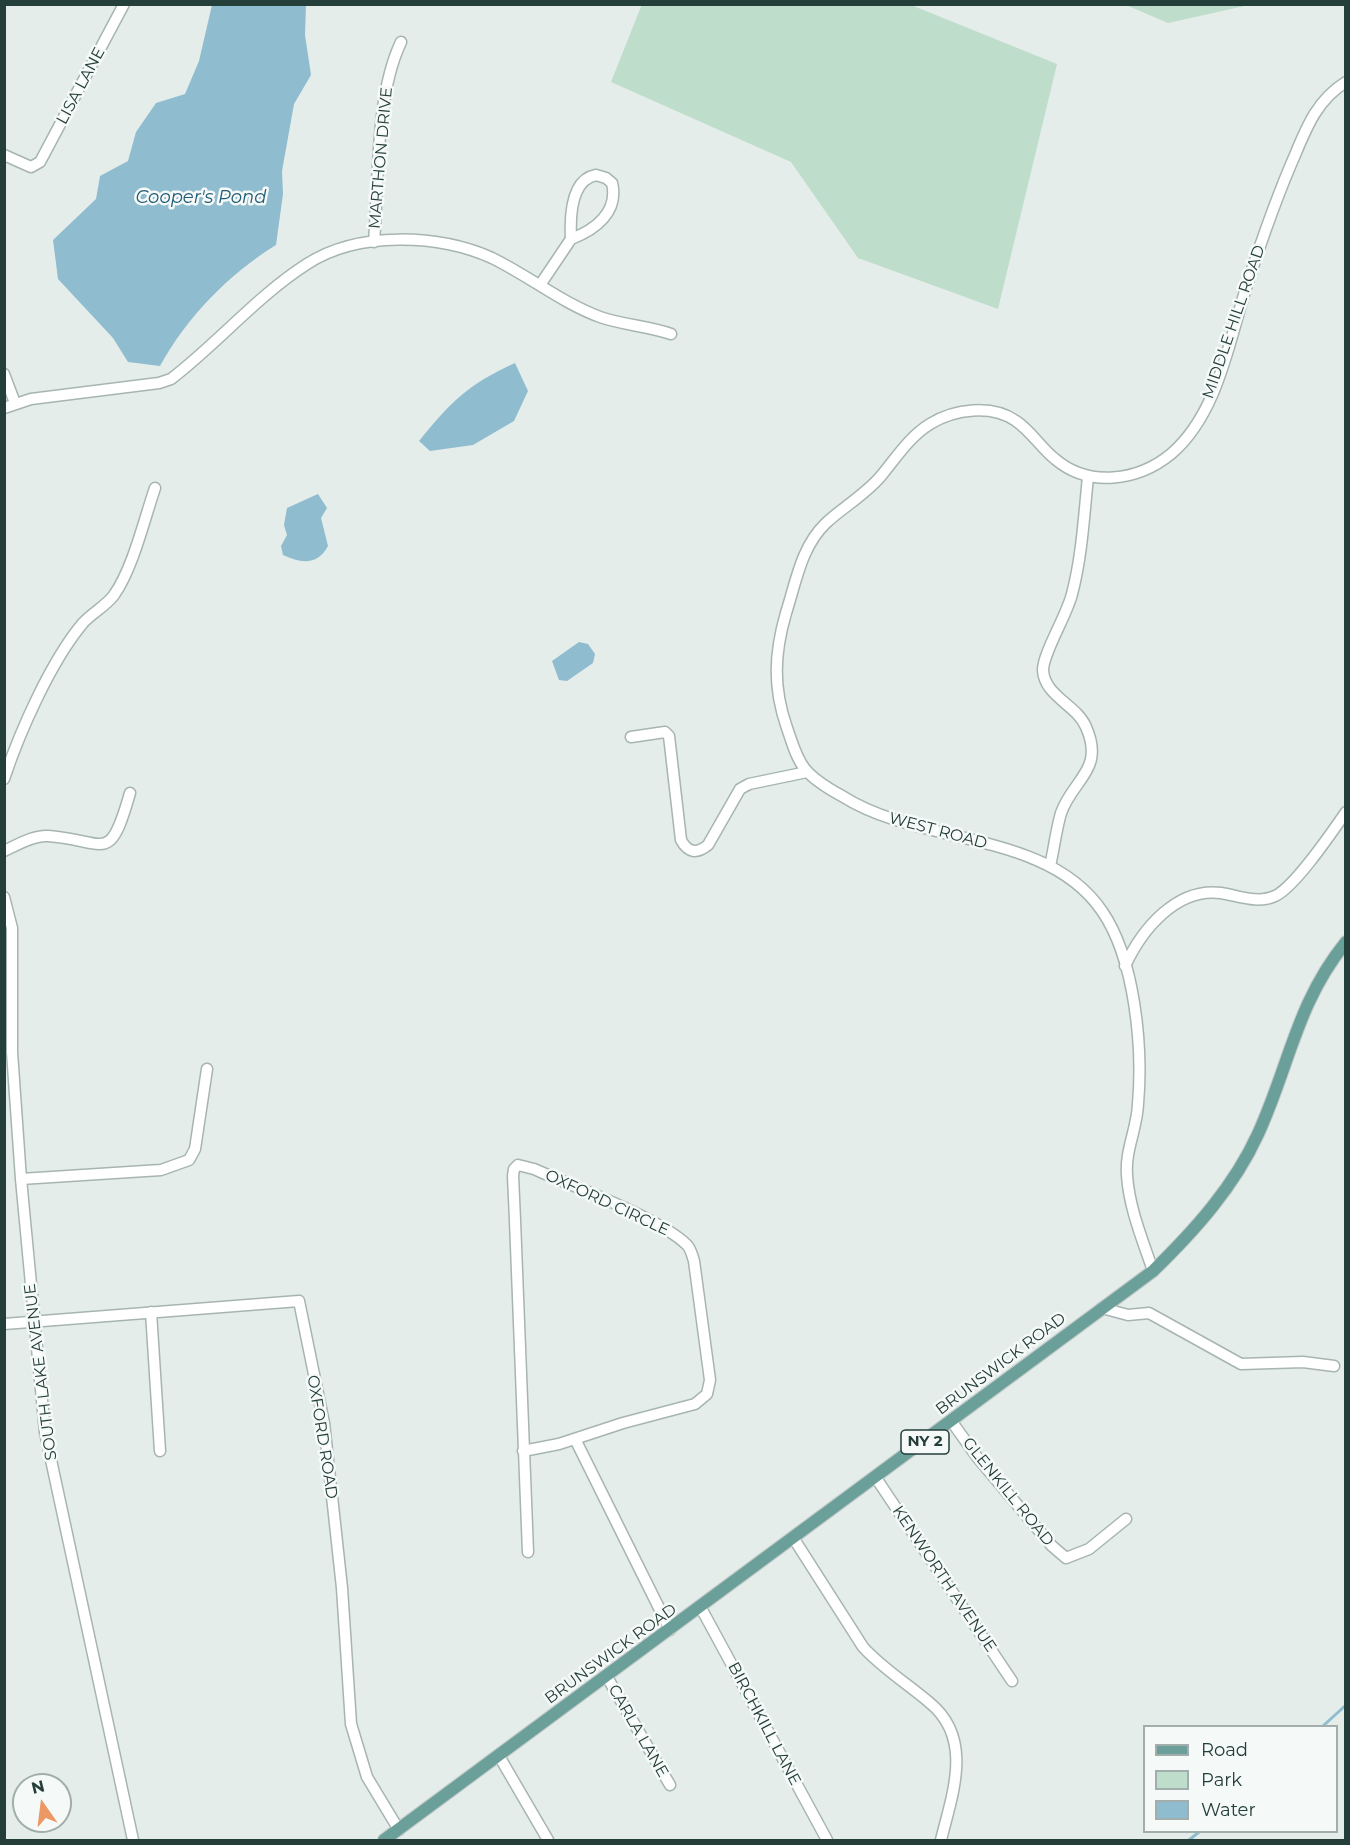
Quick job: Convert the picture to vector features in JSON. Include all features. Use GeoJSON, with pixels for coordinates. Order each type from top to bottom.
{"type":"FeatureCollection","features":[{"type":"Feature","properties":{"kind":"main road","name":"BRUNSWICK ROAD"},"geometry":{"type":"LineString","coordinates":[[384,1840],[701,1608],[1153,1271],[1210,1212],[1236,1174],[1262,1126],[1299,1020],[1313,989],[1346,942]]}},
{"type":"Feature","properties":{"kind":"street","name":"LISA LANE"},"geometry":{"type":"LineString","coordinates":[[4,156],[19,164],[36,165],[55,136],[124,4]]}},
{"type":"Feature","properties":{"kind":"street","name":"MARTHON DRIVE"},"geometry":{"type":"LineString","coordinates":[[374,242],[385,92],[390,66],[401,42]]}},
{"type":"Feature","properties":{"kind":"street","name":"MIDDLE HILL ROAD"},"geometry":{"type":"LineString","coordinates":[[1088,477],[1103,479],[1133,474],[1155,465],[1190,435],[1214,389],[1276,200],[1317,109],[1329,93],[1346,82]]}},
{"type":"Feature","properties":{"kind":"street"},"geometry":{"type":"LineString","coordinates":[[540,285],[571,239],[574,201],[581,184],[591,176],[606,178],[612,183],[614,190],[610,211],[590,230],[571,239]]}},
{"type":"Feature","properties":{"kind":"street"},"geometry":{"type":"LineString","coordinates":[[4,408],[15,403],[159,383],[171,379],[273,289],[305,265],[333,251],[374,242],[409,240],[459,248],[491,258],[601,318],[671,334]]}},
{"type":"Feature","properties":{"kind":"street"},"geometry":{"type":"LineString","coordinates":[[4,374],[15,403]]}},
{"type":"Feature","properties":{"kind":"street","name":"WEST ROAD"},"geometry":{"type":"LineString","coordinates":[[1088,477],[1053,458],[1014,420],[985,411],[964,411],[927,426],[868,489],[826,523],[813,537],[805,554],[775,660],[779,705],[801,764],[807,772],[851,802],[878,815],[912,827],[1021,853],[1050,866],[1069,878],[1101,908],[1115,934],[1125,966],[1134,1011],[1140,1075],[1138,1109],[1127,1155],[1127,1179],[1138,1227],[1153,1271]]}},
{"type":"Feature","properties":{"kind":"street"},"geometry":{"type":"LineString","coordinates":[[1050,866],[1061,814],[1090,767],[1092,757],[1085,724],[1057,696],[1046,682],[1043,672],[1044,660],[1064,621],[1072,594],[1088,477]]}},
{"type":"Feature","properties":{"kind":"street"},"geometry":{"type":"LineString","coordinates":[[4,779],[16,744],[47,681],[82,625],[114,596],[129,562],[155,488]]}},
{"type":"Feature","properties":{"kind":"street"},"geometry":{"type":"LineString","coordinates":[[631,737],[651,732],[665,732],[669,736],[681,840],[685,848],[694,852],[708,845],[740,789],[749,784],[807,772]]}},
{"type":"Feature","properties":{"kind":"street"},"geometry":{"type":"LineString","coordinates":[[4,851],[46,836],[94,846],[104,845],[110,842],[116,832],[130,793]]}},
{"type":"Feature","properties":{"kind":"street"},"geometry":{"type":"LineString","coordinates":[[1125,966],[1144,935],[1180,900],[1211,892],[1261,900],[1281,893],[1346,812]]}},
{"type":"Feature","properties":{"kind":"street","name":"SOUTH LAKE AVENUE"},"geometry":{"type":"LineString","coordinates":[[4,897],[12,928],[12,1052],[21,1179],[45,1432],[133,1840]]}},
{"type":"Feature","properties":{"kind":"street"},"geometry":{"type":"LineString","coordinates":[[21,1179],[161,1170],[189,1160],[197,1139],[207,1069]]}},
{"type":"Feature","properties":{"kind":"street","name":"OXFORD CIRCLE"},"geometry":{"type":"LineString","coordinates":[[523,1451],[575,1439],[612,1426],[696,1404],[707,1394],[710,1380],[694,1261],[688,1246],[674,1235],[534,1169],[518,1165],[514,1169],[513,1176],[523,1451],[528,1552]]}},
{"type":"Feature","properties":{"kind":"street","name":"OXFORD ROAD"},"geometry":{"type":"LineString","coordinates":[[4,1324],[292,1300],[302,1304],[309,1356],[324,1423],[342,1588],[351,1724],[367,1777],[399,1830]]}},
{"type":"Feature","properties":{"kind":"street"},"geometry":{"type":"LineString","coordinates":[[1102,1308],[1128,1315],[1149,1313],[1241,1364],[1303,1362],[1334,1366]]}},
{"type":"Feature","properties":{"kind":"street"},"geometry":{"type":"LineString","coordinates":[[151,1312],[160,1451]]}},
{"type":"Feature","properties":{"kind":"street","name":"GLENKILL ROAD"},"geometry":{"type":"LineString","coordinates":[[952,1422],[1052,1546],[1066,1558],[1089,1549],[1126,1519]]}},
{"type":"Feature","properties":{"kind":"street"},"geometry":{"type":"LineString","coordinates":[[575,1439],[670,1630]]}},
{"type":"Feature","properties":{"kind":"street","name":"KENWORTH AVENUE"},"geometry":{"type":"LineString","coordinates":[[876,1478],[1012,1681]]}},
{"type":"Feature","properties":{"kind":"street"},"geometry":{"type":"LineString","coordinates":[[794,1539],[863,1647],[874,1660],[931,1704],[948,1725],[954,1741],[958,1770],[941,1840]]}},
{"type":"Feature","properties":{"kind":"street","name":"BIRCHKILL LANE"},"geometry":{"type":"LineString","coordinates":[[701,1608],[822,1838]]}},
{"type":"Feature","properties":{"kind":"street","name":"CARLA LANE"},"geometry":{"type":"LineString","coordinates":[[607,1677],[670,1785]]}},
{"type":"Feature","properties":{"kind":"street"},"geometry":{"type":"LineString","coordinates":[[499,1756],[548,1840]]}},
{"type":"Feature","properties":{"kind":"green space"},"geometry":{"type":"Polygon","coordinates":[[[642,4],[911,5],[1057,64],[998,309],[858,258],[791,162],[611,82],[642,4]]]}},
{"type":"Feature","properties":{"kind":"green space"},"geometry":{"type":"Polygon","coordinates":[[[1126,5],[1249,5],[1168,23],[1126,5]]]}},
{"type":"Feature","properties":{"kind":"water","name":"Cooper's Pond"},"geometry":{"type":"Polygon","coordinates":[[[212,5],[306,5],[305,35],[311,75],[294,104],[282,171],[283,194],[276,245],[242,269],[210,298],[183,330],[160,366],[128,362],[113,338],[58,279],[53,240],[96,199],[100,176],[128,161],[136,132],[156,103],[185,94],[199,61],[212,5]]]}},
{"type":"Feature","properties":{"kind":"water"},"geometry":{"type":"Polygon","coordinates":[[[515,363],[528,391],[514,421],[473,445],[430,451],[419,441],[461,395],[484,379],[515,363]]]}},
{"type":"Feature","properties":{"kind":"water"},"geometry":{"type":"Polygon","coordinates":[[[318,494],[327,508],[321,518],[328,546],[319,557],[309,561],[283,555],[281,546],[287,535],[284,525],[287,508],[318,494]]]}},
{"type":"Feature","properties":{"kind":"water"},"geometry":{"type":"Polygon","coordinates":[[[579,642],[588,644],[595,654],[593,663],[567,681],[559,680],[552,661],[579,642]]]}},
{"type":"Feature","properties":{"kind":"waterway"},"geometry":{"type":"LineString","coordinates":[[1324,1725],[1346,1705]]}},
{"type":"Feature","properties":{"kind":"waterway"},"geometry":{"type":"LineString","coordinates":[[1189,1840],[1198,1833]]}}]}
